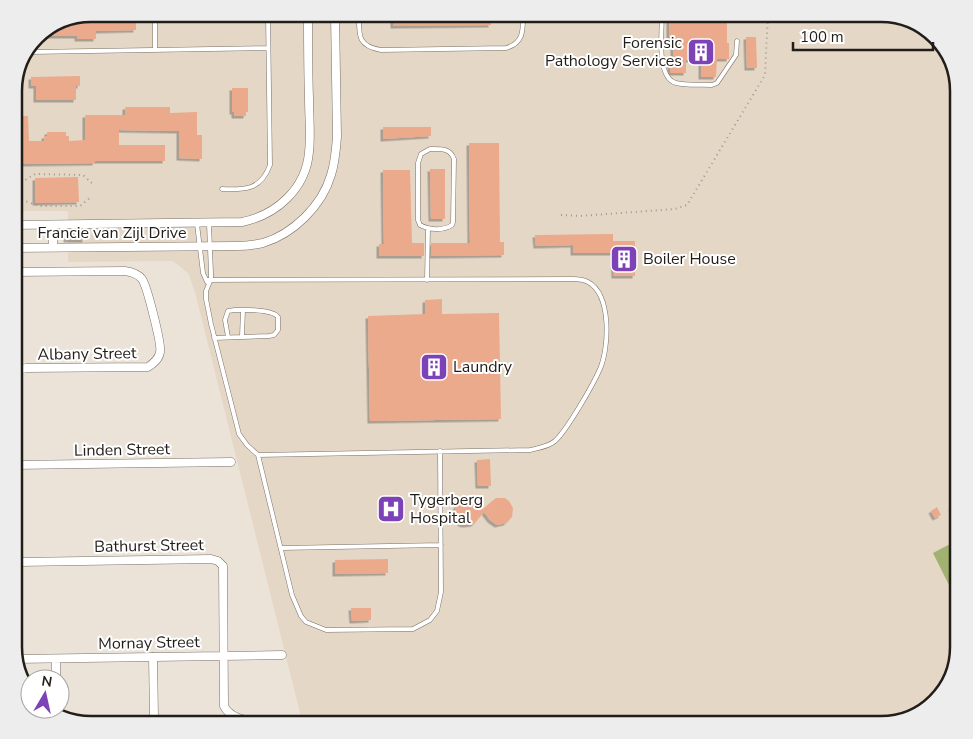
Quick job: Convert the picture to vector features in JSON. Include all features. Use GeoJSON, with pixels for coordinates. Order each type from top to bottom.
{"type":"FeatureCollection","features":[{"type":"Feature","properties":{"kind":"street","name":"Francie van Zijl Drive"},"geometry":{"type":"LineString","coordinates":[[23,225],[209,224],[242,222],[256,219],[268,213],[286,200],[298,185],[309,151],[308,22]]}},
{"type":"Feature","properties":{"kind":"street","name":"Francie van Zijl Drive"},"geometry":{"type":"LineString","coordinates":[[23,248],[210,247],[254,245],[270,240],[286,231],[305,217],[320,199],[331,176],[336,155],[335,22]]}},
{"type":"Feature","properties":{"kind":"street"},"geometry":{"type":"LineString","coordinates":[[53,225],[53,246]]}},
{"type":"Feature","properties":{"kind":"street","name":"Albany Street"},"geometry":{"type":"LineString","coordinates":[[23,272],[125,270],[137,274],[145,285],[161,347],[160,354],[154,363],[148,367],[23,368]]}},
{"type":"Feature","properties":{"kind":"street","name":"Linden Street"},"geometry":{"type":"LineString","coordinates":[[23,465],[231,462]]}},
{"type":"Feature","properties":{"kind":"street","name":"Bathurst Street"},"geometry":{"type":"LineString","coordinates":[[23,562],[211,559],[218,561],[223,566],[223,699],[227,712],[233,716]]}},
{"type":"Feature","properties":{"kind":"street","name":"Mornay Street"},"geometry":{"type":"LineString","coordinates":[[24,659],[282,655]]}},
{"type":"Feature","properties":{"kind":"street"},"geometry":{"type":"LineString","coordinates":[[153,657],[154,716]]}},
{"type":"Feature","properties":{"kind":"street"},"geometry":{"type":"LineString","coordinates":[[56,659],[56,669]]}},
{"type":"Feature","properties":{"kind":"lane"},"geometry":{"type":"LineString","coordinates":[[155,22],[156,49]]}},
{"type":"Feature","properties":{"kind":"lane"},"geometry":{"type":"LineString","coordinates":[[222,189],[239,190],[255,185],[267,173],[270,165],[268,22]]}},
{"type":"Feature","properties":{"kind":"lane"},"geometry":{"type":"LineString","coordinates":[[359,22],[361,40],[366,45],[381,50],[506,48],[514,46],[518,42],[523,28],[523,22]]}},
{"type":"Feature","properties":{"kind":"lane"},"geometry":{"type":"LineString","coordinates":[[662,22],[662,68],[669,80],[676,83],[712,85],[717,83],[736,55],[736,41]]}},
{"type":"Feature","properties":{"kind":"lane"},"geometry":{"type":"LineString","coordinates":[[36,52],[268,48]]}},
{"type":"Feature","properties":{"kind":"lane"},"geometry":{"type":"LineString","coordinates":[[430,149],[446,150],[453,155],[455,165],[453,222],[452,226],[447,228],[428,229],[420,225],[418,220],[419,159],[422,154],[430,149]]}},
{"type":"Feature","properties":{"kind":"lane"},"geometry":{"type":"LineString","coordinates":[[197,224],[203,273],[208,280]]}},
{"type":"Feature","properties":{"kind":"lane"},"geometry":{"type":"LineString","coordinates":[[209,224],[209,286],[206,291],[206,299],[214,338],[239,434],[258,455],[294,603],[306,622],[326,630],[413,629],[430,620],[440,603],[441,592],[440,451]]}},
{"type":"Feature","properties":{"kind":"lane"},"geometry":{"type":"LineString","coordinates":[[427,280],[428,229]]}},
{"type":"Feature","properties":{"kind":"lane"},"geometry":{"type":"LineString","coordinates":[[208,280],[582,280],[590,282],[598,292],[604,305],[606,345],[600,369],[569,423],[554,442],[543,447],[530,450],[258,455]]}},
{"type":"Feature","properties":{"kind":"lane"},"geometry":{"type":"LineString","coordinates":[[214,338],[274,334],[278,330],[278,317],[273,312],[232,310],[226,313],[225,320],[228,337]]}},
{"type":"Feature","properties":{"kind":"lane"},"geometry":{"type":"LineString","coordinates":[[242,310],[242,336]]}},
{"type":"Feature","properties":{"kind":"lane"},"geometry":{"type":"LineString","coordinates":[[282,548],[440,544]]}},
{"type":"Feature","properties":{"kind":"path"},"geometry":{"type":"LineString","coordinates":[[560,215],[580,216],[675,210],[687,205],[765,75],[768,22]]}},
{"type":"Feature","properties":{"kind":"path"},"geometry":{"type":"LineString","coordinates":[[23,181],[34,174],[83,175],[94,185]]}},
{"type":"Feature","properties":{"kind":"path"},"geometry":{"type":"LineString","coordinates":[[23,200],[39,206],[80,206],[92,196]]}},
{"type":"Feature","properties":{"kind":"shaded area"},"geometry":{"type":"Polygon","coordinates":[[[881,22],[903,26],[916,32],[939,53],[947,70],[950,92],[950,647],[947,669],[941,682],[920,705],[903,713],[881,716],[301,716],[195,292],[188,273],[173,261],[68,262],[68,211],[23,211],[23,87],[30,61],[46,40],[70,26],[83,23],[881,22]]]}},
{"type":"Feature","properties":{"kind":"shaded area"},"geometry":{"type":"Polygon","coordinates":[[[950,544],[950,587],[933,553],[950,544]]]}},
{"type":"Feature","properties":{"kind":"building"},"geometry":{"type":"Polygon","coordinates":[[[136,22],[136,30],[96,31],[96,39],[77,39],[77,36],[52,36],[70,26],[83,23],[136,22]]]}},
{"type":"Feature","properties":{"kind":"building"},"geometry":{"type":"Polygon","coordinates":[[[393,22],[491,22],[491,25],[393,26],[393,22]]]}},
{"type":"Feature","properties":{"kind":"building","name":"Forensic Pathology Services"},"geometry":{"type":"Polygon","coordinates":[[[669,22],[727,22],[729,59],[717,59],[716,77],[701,77],[701,60],[686,60],[686,73],[670,73],[670,62],[673,62],[673,37],[669,37],[669,22]]]}},
{"type":"Feature","properties":{"kind":"building"},"geometry":{"type":"Polygon","coordinates":[[[746,37],[756,37],[757,68],[747,68],[746,37]]]}},
{"type":"Feature","properties":{"kind":"building"},"geometry":{"type":"Polygon","coordinates":[[[80,76],[80,86],[76,86],[76,100],[36,100],[36,86],[31,86],[31,77],[80,76]]]}},
{"type":"Feature","properties":{"kind":"building"},"geometry":{"type":"Polygon","coordinates":[[[232,88],[248,88],[248,112],[246,112],[246,116],[234,116],[234,112],[232,112],[232,88]]]}},
{"type":"Feature","properties":{"kind":"building"},"geometry":{"type":"Polygon","coordinates":[[[125,107],[170,107],[170,113],[197,112],[197,135],[202,135],[202,159],[179,158],[179,131],[119,130],[119,145],[165,145],[165,161],[23,164],[23,116],[28,116],[29,141],[44,141],[44,136],[47,136],[47,132],[66,132],[66,136],[69,136],[69,141],[85,140],[85,115],[125,115],[125,107]]]}},
{"type":"Feature","properties":{"kind":"building"},"geometry":{"type":"Polygon","coordinates":[[[383,127],[431,127],[431,136],[383,139],[383,127]]]}},
{"type":"Feature","properties":{"kind":"building"},"geometry":{"type":"Polygon","coordinates":[[[469,143],[499,143],[500,242],[504,242],[504,255],[431,256],[431,243],[470,243],[469,143]]]}},
{"type":"Feature","properties":{"kind":"building"},"geometry":{"type":"Polygon","coordinates":[[[430,169],[445,169],[445,219],[431,219],[430,169]]]}},
{"type":"Feature","properties":{"kind":"building"},"geometry":{"type":"Polygon","coordinates":[[[383,170],[410,170],[412,243],[424,243],[424,256],[379,256],[379,244],[384,244],[383,170]]]}},
{"type":"Feature","properties":{"kind":"building"},"geometry":{"type":"Polygon","coordinates":[[[78,177],[79,202],[35,203],[35,178],[78,177]]]}},
{"type":"Feature","properties":{"kind":"building"},"geometry":{"type":"Polygon","coordinates":[[[66,231],[84,231],[85,240],[66,240],[66,231]]]}},
{"type":"Feature","properties":{"kind":"building"},"geometry":{"type":"Polygon","coordinates":[[[613,234],[613,241],[635,241],[635,276],[614,276],[613,253],[573,253],[573,245],[536,246],[535,235],[613,234]]]}},
{"type":"Feature","properties":{"kind":"building","name":"Laundry"},"geometry":{"type":"Polygon","coordinates":[[[442,299],[442,314],[499,313],[501,419],[370,421],[368,316],[425,314],[425,300],[442,299]]]}},
{"type":"Feature","properties":{"kind":"building"},"geometry":{"type":"Polygon","coordinates":[[[490,459],[491,486],[478,486],[477,460],[490,459]]]}},
{"type":"Feature","properties":{"kind":"building"},"geometry":{"type":"Polygon","coordinates":[[[468,498],[477,502],[483,509],[496,498],[505,498],[513,508],[512,517],[506,523],[497,525],[484,512],[474,524],[461,524],[455,517],[455,508],[460,501],[468,498]]]}},
{"type":"Feature","properties":{"kind":"building"},"geometry":{"type":"Polygon","coordinates":[[[937,507],[941,515],[935,518],[931,511],[937,507]]]}},
{"type":"Feature","properties":{"kind":"building"},"geometry":{"type":"Polygon","coordinates":[[[388,559],[388,573],[335,574],[335,560],[388,559]]]}},
{"type":"Feature","properties":{"kind":"building"},"geometry":{"type":"Polygon","coordinates":[[[351,608],[371,608],[371,620],[352,621],[351,608]]]}},
{"type":"Feature","properties":{"kind":"place","name":"Forensic Pathology Services"},"geometry":{"type":"Point","coordinates":[701,52]}},
{"type":"Feature","properties":{"kind":"place","name":"Boiler House"},"geometry":{"type":"Point","coordinates":[624,259]}},
{"type":"Feature","properties":{"kind":"place","name":"Laundry"},"geometry":{"type":"Point","coordinates":[434,367]}},
{"type":"Feature","properties":{"kind":"place","name":"Tygerberg Hospital"},"geometry":{"type":"Point","coordinates":[391,509]}}]}
